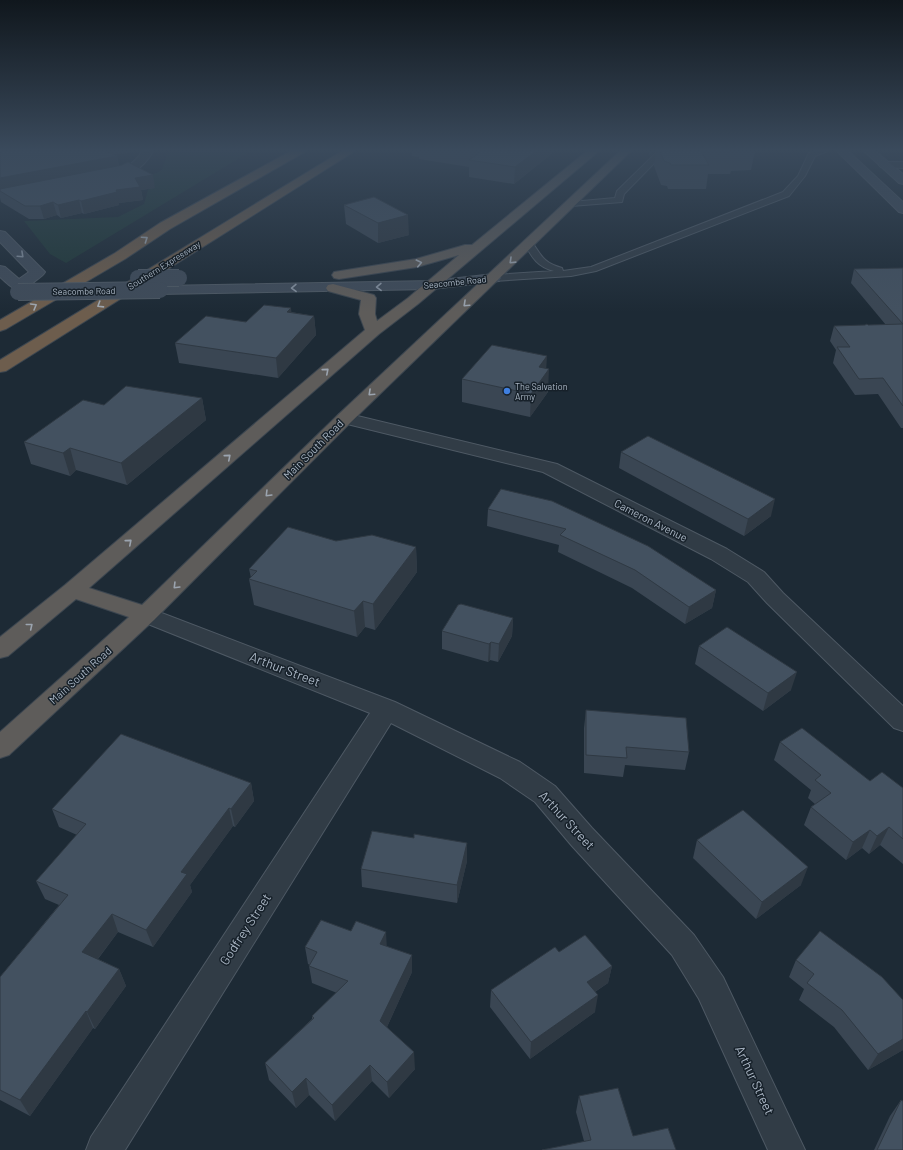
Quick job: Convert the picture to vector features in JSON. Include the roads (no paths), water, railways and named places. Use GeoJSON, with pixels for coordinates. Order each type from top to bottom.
{"type":"FeatureCollection","features":[{"type":"Feature","properties":{"kind":"highway"},"geometry":{"type":"LineString","coordinates":[[0,326],[120,256],[197,205]]}},
{"type":"Feature","properties":{"kind":"highway"},"geometry":{"type":"LineString","coordinates":[[165,226],[203,205]]}},
{"type":"Feature","properties":{"kind":"highway","name":"Southern Expressway"},"geometry":{"type":"LineString","coordinates":[[0,367],[261,205]]}},
{"type":"Feature","properties":{"kind":"highway"},"geometry":{"type":"LineString","coordinates":[[0,650],[73,590],[373,331],[438,280],[528,205]]}},
{"type":"Feature","properties":{"kind":"highway","name":"Main South Road"},"geometry":{"type":"LineString","coordinates":[[0,748],[146,615],[345,418],[570,205]]}},
{"type":"Feature","properties":{"kind":"highway"},"geometry":{"type":"LineString","coordinates":[[336,281],[417,263],[476,247]]}},
{"type":"Feature","properties":{"kind":"highway"},"geometry":{"type":"LineString","coordinates":[[336,281],[369,298],[367,314],[373,331]]}},
{"type":"Feature","properties":{"kind":"highway"},"geometry":{"type":"LineString","coordinates":[[73,590],[146,615]]}},
{"type":"Feature","properties":{"kind":"main road"},"geometry":{"type":"LineString","coordinates":[[0,236],[38,272],[19,289],[0,270]]}},
{"type":"Feature","properties":{"kind":"main road","name":"Seacombe Road"},"geometry":{"type":"LineString","coordinates":[[19,289],[41,280],[179,278],[336,281],[494,278]]}},
{"type":"Feature","properties":{"kind":"main road","name":"Seacombe Road"},"geometry":{"type":"LineString","coordinates":[[0,286],[19,289],[160,290],[336,281]]}},
{"type":"Feature","properties":{"kind":"street","name":"Cameron Avenue"},"geometry":{"type":"LineString","coordinates":[[345,418],[550,468],[719,554],[756,577],[903,721]]}},
{"type":"Feature","properties":{"kind":"street","name":"Arthur Street"},"geometry":{"type":"LineString","coordinates":[[146,615],[386,709],[510,770],[545,794],[582,837],[683,945],[711,988],[787,1150]]}},
{"type":"Feature","properties":{"kind":"street","name":"Godfrey Street"},"geometry":{"type":"LineString","coordinates":[[104,1150],[386,709]]}},
{"type":"Feature","properties":{"kind":"lane"},"geometry":{"type":"LineString","coordinates":[[494,278],[571,273],[603,266],[759,205]]}},
{"type":"Feature","properties":{"kind":"lane"},"geometry":{"type":"LineString","coordinates":[[529,244],[542,265],[571,273]]}},
{"type":"Feature","properties":{"kind":"place","name":"The Salvation Army"},"geometry":{"type":"Point","coordinates":[507,391]}}]}
